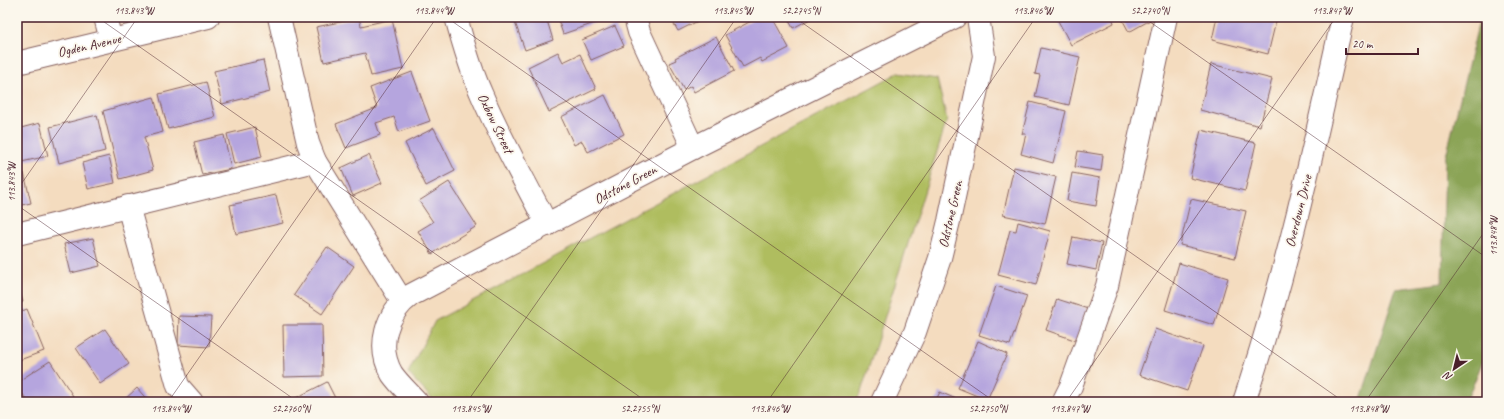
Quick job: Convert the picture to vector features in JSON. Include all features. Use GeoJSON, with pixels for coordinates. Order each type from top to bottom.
{"type":"FeatureCollection","features":[{"type":"Feature","properties":{"kind":"street"},"geometry":{"type":"LineString","coordinates":[[105,17],[111,40]]}},
{"type":"Feature","properties":{"kind":"street","name":"Ogden Avenue"},"geometry":{"type":"LineString","coordinates":[[17,63],[208,17]]}},
{"type":"Feature","properties":{"kind":"street"},"geometry":{"type":"LineString","coordinates":[[279,17],[308,143],[315,161],[402,301]]}},
{"type":"Feature","properties":{"kind":"street","name":"Oxbow Street"},"geometry":{"type":"LineString","coordinates":[[456,17],[480,93],[547,225]]}},
{"type":"Feature","properties":{"kind":"street"},"geometry":{"type":"LineString","coordinates":[[635,17],[639,32],[694,148]]}},
{"type":"Feature","properties":{"kind":"street","name":"Odstone Green"},"geometry":{"type":"LineString","coordinates":[[417,402],[393,376],[386,361],[385,332],[390,319],[402,301],[694,148],[955,17]]}},
{"type":"Feature","properties":{"kind":"street","name":"Odstone Green"},"geometry":{"type":"LineString","coordinates":[[882,402],[915,332],[940,258],[984,56],[978,17]]}},
{"type":"Feature","properties":{"kind":"street"},"geometry":{"type":"LineString","coordinates":[[1063,402],[1107,286],[1166,17]]}},
{"type":"Feature","properties":{"kind":"street","name":"Overdown Drive"},"geometry":{"type":"LineString","coordinates":[[1244,402],[1273,307],[1305,188],[1343,17]]}},
{"type":"Feature","properties":{"kind":"street"},"geometry":{"type":"LineString","coordinates":[[17,234],[315,161]]}},
{"type":"Feature","properties":{"kind":"street"},"geometry":{"type":"LineString","coordinates":[[128,206],[178,386],[192,402]]}},
{"type":"Feature","properties":{"kind":"green space"},"geometry":{"type":"Polygon","coordinates":[[[1480,17],[1487,17],[1487,351],[1465,402],[1360,402],[1396,289],[1442,283],[1445,160],[1480,17]]]}},
{"type":"Feature","properties":{"kind":"green space"},"geometry":{"type":"Polygon","coordinates":[[[898,73],[937,79],[947,120],[861,392],[856,402],[435,402],[408,373],[435,321],[898,73]]]}},
{"type":"Feature","properties":{"kind":"building"},"geometry":{"type":"Polygon","coordinates":[[[513,17],[546,17],[553,40],[525,50],[513,17]]]}},
{"type":"Feature","properties":{"kind":"building"},"geometry":{"type":"Polygon","coordinates":[[[557,17],[608,17],[609,18],[563,34],[557,17]]]}},
{"type":"Feature","properties":{"kind":"building"},"geometry":{"type":"Polygon","coordinates":[[[670,17],[701,17],[702,19],[678,31],[670,17]]]}},
{"type":"Feature","properties":{"kind":"building"},"geometry":{"type":"Polygon","coordinates":[[[751,17],[772,17],[789,48],[762,62],[760,58],[743,67],[725,35],[753,20],[751,17]]]}},
{"type":"Feature","properties":{"kind":"building"},"geometry":{"type":"Polygon","coordinates":[[[787,17],[814,17],[793,28],[787,17]]]}},
{"type":"Feature","properties":{"kind":"building"},"geometry":{"type":"Polygon","coordinates":[[[1056,17],[1112,17],[1114,23],[1071,45],[1056,17]]]}},
{"type":"Feature","properties":{"kind":"building"},"geometry":{"type":"Polygon","coordinates":[[[1121,17],[1153,17],[1154,18],[1129,32],[1121,17]]]}},
{"type":"Feature","properties":{"kind":"building"},"geometry":{"type":"Polygon","coordinates":[[[1217,17],[1277,17],[1268,54],[1212,40],[1217,17]]]}},
{"type":"Feature","properties":{"kind":"building"},"geometry":{"type":"Polygon","coordinates":[[[359,18],[361,26],[392,19],[403,69],[371,76],[365,53],[324,62],[316,27],[359,18]]]}},
{"type":"Feature","properties":{"kind":"building"},"geometry":{"type":"Polygon","coordinates":[[[615,26],[624,46],[591,60],[582,40],[615,26]]]}},
{"type":"Feature","properties":{"kind":"building"},"geometry":{"type":"Polygon","coordinates":[[[716,37],[734,71],[694,92],[691,86],[684,90],[669,63],[676,60],[675,58],[716,37]]]}},
{"type":"Feature","properties":{"kind":"building"},"geometry":{"type":"Polygon","coordinates":[[[1041,48],[1080,57],[1069,105],[1035,97],[1040,75],[1035,74],[1041,48]]]}},
{"type":"Feature","properties":{"kind":"building"},"geometry":{"type":"Polygon","coordinates":[[[558,52],[563,62],[580,54],[596,89],[549,112],[528,67],[558,52]]]}},
{"type":"Feature","properties":{"kind":"building"},"geometry":{"type":"Polygon","coordinates":[[[263,60],[270,92],[222,104],[214,71],[263,60]]]}},
{"type":"Feature","properties":{"kind":"building"},"geometry":{"type":"Polygon","coordinates":[[[1211,64],[1272,79],[1260,126],[1200,110],[1211,64]]]}},
{"type":"Feature","properties":{"kind":"building"},"geometry":{"type":"Polygon","coordinates":[[[412,72],[430,121],[399,132],[394,117],[376,123],[380,135],[346,148],[336,124],[377,108],[370,88],[412,72]]]}},
{"type":"Feature","properties":{"kind":"building"},"geometry":{"type":"Polygon","coordinates":[[[206,82],[215,117],[168,129],[159,94],[206,82]]]}},
{"type":"Feature","properties":{"kind":"building"},"geometry":{"type":"Polygon","coordinates":[[[605,95],[624,134],[588,152],[582,141],[574,145],[561,117],[605,95]]]}},
{"type":"Feature","properties":{"kind":"building"},"geometry":{"type":"Polygon","coordinates":[[[154,97],[163,132],[144,137],[153,170],[120,179],[103,111],[154,97]]]}},
{"type":"Feature","properties":{"kind":"building"},"geometry":{"type":"Polygon","coordinates":[[[1030,102],[1066,111],[1053,163],[1021,154],[1026,134],[1022,134],[1030,102]]]}},
{"type":"Feature","properties":{"kind":"building"},"geometry":{"type":"Polygon","coordinates":[[[97,115],[105,151],[59,163],[50,127],[97,115]]]}},
{"type":"Feature","properties":{"kind":"building"},"geometry":{"type":"Polygon","coordinates":[[[40,123],[48,156],[17,163],[17,129],[40,123]]]}},
{"type":"Feature","properties":{"kind":"building"},"geometry":{"type":"Polygon","coordinates":[[[255,127],[262,157],[234,164],[227,134],[255,127]]]}},
{"type":"Feature","properties":{"kind":"building"},"geometry":{"type":"Polygon","coordinates":[[[434,128],[455,171],[426,186],[405,143],[434,128]]]}},
{"type":"Feature","properties":{"kind":"building"},"geometry":{"type":"Polygon","coordinates":[[[1201,130],[1256,143],[1245,191],[1190,178],[1201,130]]]}},
{"type":"Feature","properties":{"kind":"building"},"geometry":{"type":"Polygon","coordinates":[[[224,135],[231,169],[202,175],[194,142],[224,135]]]}},
{"type":"Feature","properties":{"kind":"building"},"geometry":{"type":"Polygon","coordinates":[[[1078,151],[1103,155],[1101,171],[1075,167],[1078,151]]]}},
{"type":"Feature","properties":{"kind":"building"},"geometry":{"type":"Polygon","coordinates":[[[369,155],[382,183],[353,196],[341,168],[369,155]]]}},
{"type":"Feature","properties":{"kind":"building"},"geometry":{"type":"Polygon","coordinates":[[[109,156],[115,183],[88,189],[82,163],[109,156]]]}},
{"type":"Feature","properties":{"kind":"building"},"geometry":{"type":"Polygon","coordinates":[[[1014,167],[1056,177],[1045,224],[1003,215],[1014,167]]]}},
{"type":"Feature","properties":{"kind":"building"},"geometry":{"type":"Polygon","coordinates":[[[24,173],[31,203],[17,206],[17,175],[24,173]]]}},
{"type":"Feature","properties":{"kind":"building"},"geometry":{"type":"Polygon","coordinates":[[[1072,173],[1100,178],[1096,206],[1067,201],[1072,173]]]}},
{"type":"Feature","properties":{"kind":"building"},"geometry":{"type":"Polygon","coordinates":[[[449,182],[477,226],[432,254],[418,231],[433,222],[419,201],[449,182]]]}},
{"type":"Feature","properties":{"kind":"building"},"geometry":{"type":"Polygon","coordinates":[[[276,195],[283,223],[236,234],[230,205],[276,195]]]}},
{"type":"Feature","properties":{"kind":"building"},"geometry":{"type":"Polygon","coordinates":[[[1191,199],[1246,211],[1235,258],[1180,245],[1191,199]]]}},
{"type":"Feature","properties":{"kind":"building"},"geometry":{"type":"Polygon","coordinates":[[[1018,222],[1050,231],[1036,285],[998,275],[1010,230],[1016,231],[1018,222]]]}},
{"type":"Feature","properties":{"kind":"building"},"geometry":{"type":"Polygon","coordinates":[[[1073,237],[1102,243],[1096,270],[1067,264],[1073,237]]]}},
{"type":"Feature","properties":{"kind":"building"},"geometry":{"type":"Polygon","coordinates":[[[93,238],[100,266],[71,273],[64,244],[93,238]]]}},
{"type":"Feature","properties":{"kind":"building"},"geometry":{"type":"Polygon","coordinates":[[[327,247],[354,266],[322,314],[294,295],[327,247]]]}},
{"type":"Feature","properties":{"kind":"building"},"geometry":{"type":"Polygon","coordinates":[[[1179,263],[1228,278],[1214,325],[1165,310],[1179,263]]]}},
{"type":"Feature","properties":{"kind":"building"},"geometry":{"type":"Polygon","coordinates":[[[17,281],[23,302],[17,304],[17,281]]]}},
{"type":"Feature","properties":{"kind":"building"},"geometry":{"type":"Polygon","coordinates":[[[996,286],[1027,296],[1010,345],[979,335],[996,286]]]}},
{"type":"Feature","properties":{"kind":"building"},"geometry":{"type":"Polygon","coordinates":[[[1057,299],[1088,309],[1077,341],[1046,330],[1057,299]]]}},
{"type":"Feature","properties":{"kind":"building"},"geometry":{"type":"Polygon","coordinates":[[[27,309],[44,351],[17,361],[17,313],[27,309]]]}},
{"type":"Feature","properties":{"kind":"building"},"geometry":{"type":"Polygon","coordinates":[[[179,316],[211,317],[209,347],[178,345],[179,316]]]}},
{"type":"Feature","properties":{"kind":"building"},"geometry":{"type":"Polygon","coordinates":[[[283,325],[322,325],[323,376],[284,377],[283,325]]]}},
{"type":"Feature","properties":{"kind":"building"},"geometry":{"type":"Polygon","coordinates":[[[105,329],[129,364],[100,384],[76,348],[105,329]]]}},
{"type":"Feature","properties":{"kind":"building"},"geometry":{"type":"Polygon","coordinates":[[[1155,329],[1203,346],[1187,391],[1139,375],[1155,329]]]}},
{"type":"Feature","properties":{"kind":"building"},"geometry":{"type":"Polygon","coordinates":[[[978,341],[1007,354],[987,400],[958,388],[978,341]]]}},
{"type":"Feature","properties":{"kind":"building"},"geometry":{"type":"Polygon","coordinates":[[[50,361],[73,396],[64,402],[28,402],[17,385],[17,382],[50,361]]]}},
{"type":"Feature","properties":{"kind":"building"},"geometry":{"type":"Polygon","coordinates":[[[327,382],[337,402],[295,402],[294,399],[327,382]]]}},
{"type":"Feature","properties":{"kind":"building"},"geometry":{"type":"Polygon","coordinates":[[[137,388],[149,402],[122,402],[137,388]]]}},
{"type":"Feature","properties":{"kind":"building"},"geometry":{"type":"Polygon","coordinates":[[[940,392],[963,402],[935,402],[940,392]]]}}]}
